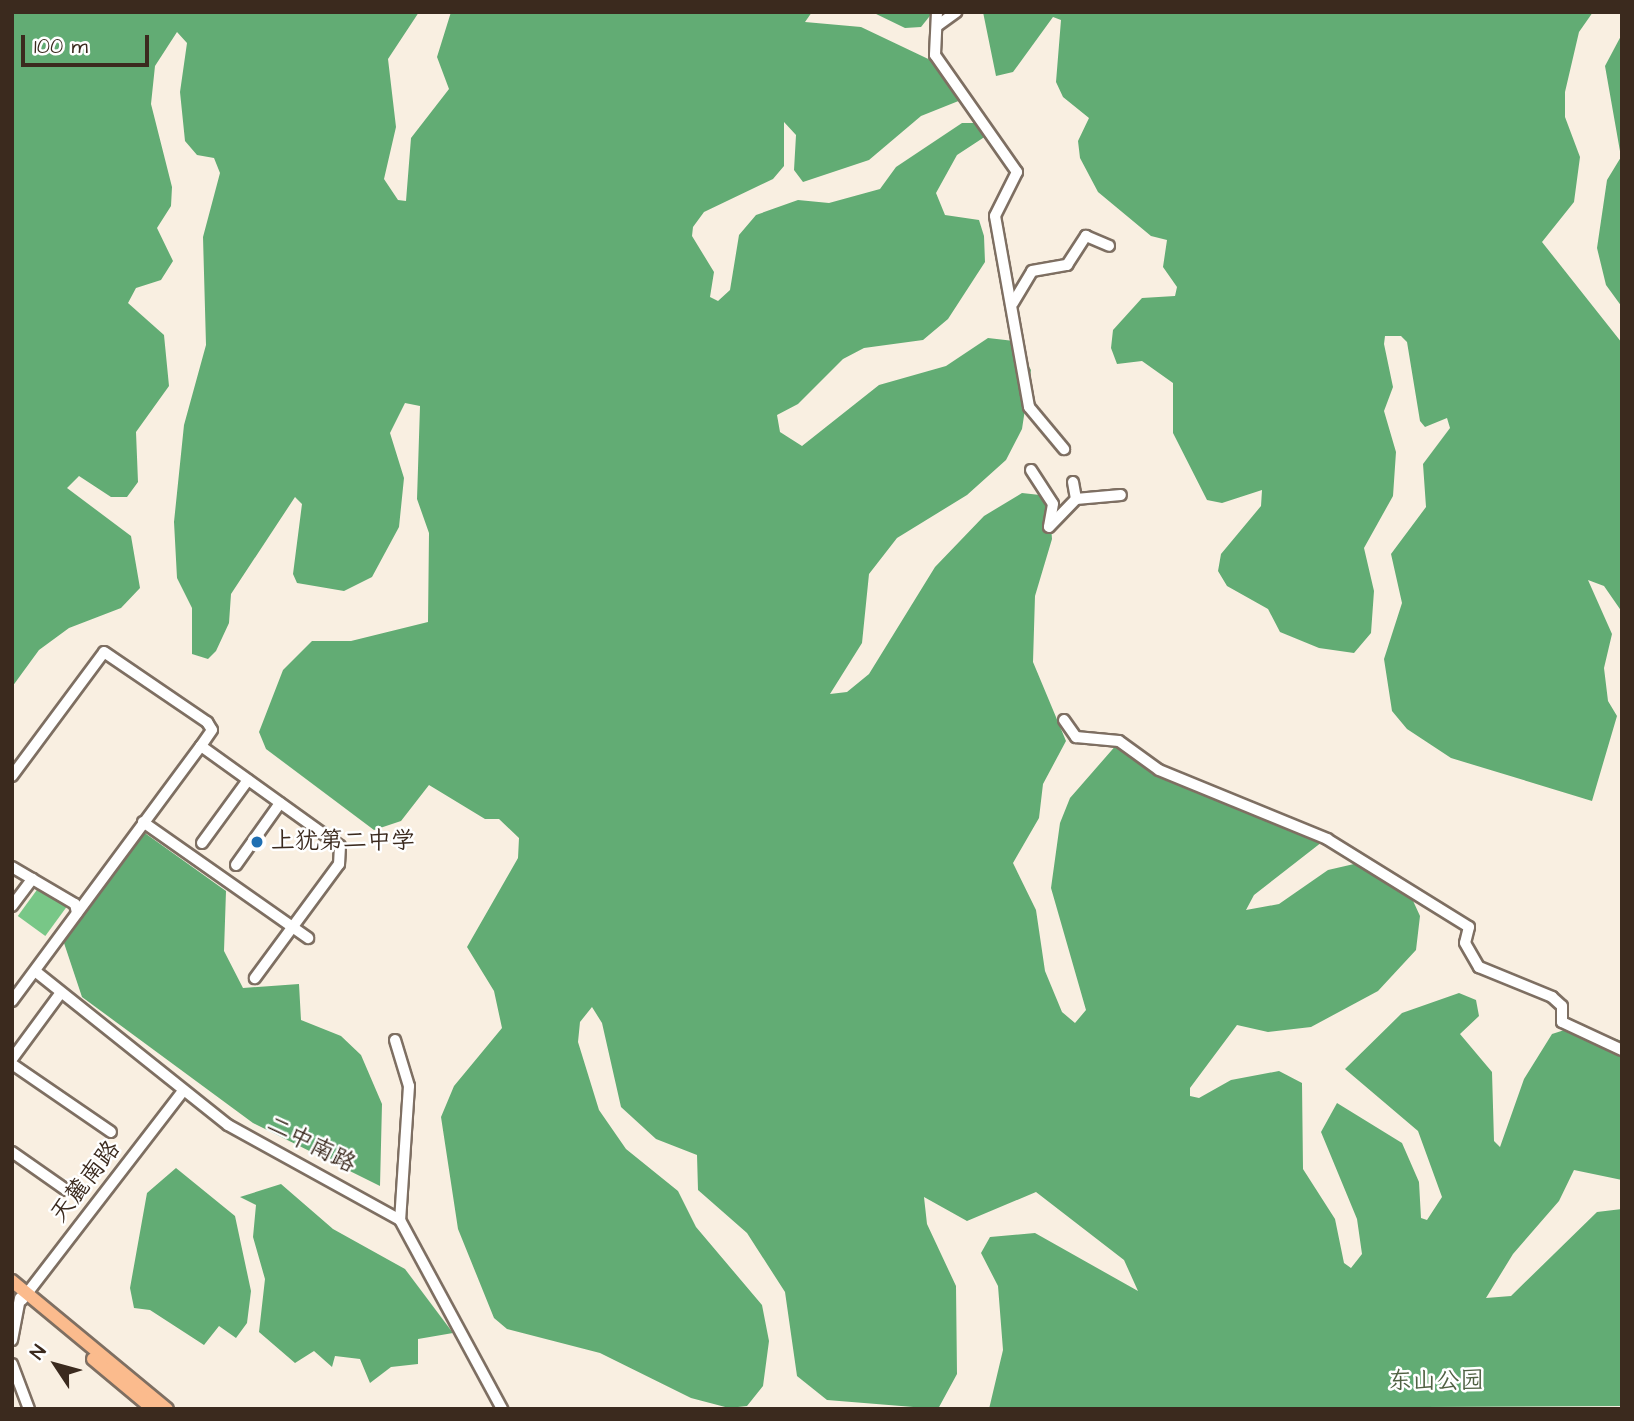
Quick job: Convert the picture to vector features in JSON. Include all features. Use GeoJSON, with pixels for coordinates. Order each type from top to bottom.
{"type":"FeatureCollection","features":[{"type":"Feature","properties":{"kind":"main road"},"geometry":{"type":"LineString","coordinates":[[12,1281],[20,1296],[153,1409]]}},
{"type":"Feature","properties":{"kind":"main road"},"geometry":{"type":"LineString","coordinates":[[20,1296],[167,1409]]}},
{"type":"Feature","properties":{"kind":"street"},"geometry":{"type":"LineString","coordinates":[[937,12],[935,55],[1017,172],[995,216],[1013,303],[1029,407],[1064,449]]}},
{"type":"Feature","properties":{"kind":"street"},"geometry":{"type":"LineString","coordinates":[[937,26],[956,12]]}},
{"type":"Feature","properties":{"kind":"street"},"geometry":{"type":"LineString","coordinates":[[1013,303],[1032,271],[1067,265],[1086,236],[1109,246]]}},
{"type":"Feature","properties":{"kind":"street"},"geometry":{"type":"LineString","coordinates":[[1031,470],[1053,504],[1049,527],[1076,499],[1121,495]]}},
{"type":"Feature","properties":{"kind":"street"},"geometry":{"type":"LineString","coordinates":[[1073,482],[1076,499]]}},
{"type":"Feature","properties":{"kind":"street"},"geometry":{"type":"LineString","coordinates":[[12,776],[104,652],[211,726],[201,746],[12,1001]]}},
{"type":"Feature","properties":{"kind":"street"},"geometry":{"type":"LineString","coordinates":[[1064,720],[1076,737],[1119,741],[1159,770],[1327,839],[1469,927],[1465,943],[1479,967],[1552,998],[1562,1006],[1562,1022],[1622,1050]]}},
{"type":"Feature","properties":{"kind":"street"},"geometry":{"type":"LineString","coordinates":[[201,746],[340,846],[339,864],[255,978]]}},
{"type":"Feature","properties":{"kind":"street"},"geometry":{"type":"LineString","coordinates":[[202,843],[247,780]]}},
{"type":"Feature","properties":{"kind":"street"},"geometry":{"type":"LineString","coordinates":[[236,865],[280,803]]}},
{"type":"Feature","properties":{"kind":"street"},"geometry":{"type":"LineString","coordinates":[[143,822],[308,938]]}},
{"type":"Feature","properties":{"kind":"street"},"geometry":{"type":"LineString","coordinates":[[12,867],[75,904],[77,913]]}},
{"type":"Feature","properties":{"kind":"street"},"geometry":{"type":"LineString","coordinates":[[12,906],[32,879]]}},
{"type":"Feature","properties":{"kind":"street","name":"二中南路"},"geometry":{"type":"LineString","coordinates":[[35,971],[60,994],[228,1125],[400,1220],[432,1269],[502,1409]]}},
{"type":"Feature","properties":{"kind":"street"},"geometry":{"type":"LineString","coordinates":[[12,1059],[60,994]]}},
{"type":"Feature","properties":{"kind":"street"},"geometry":{"type":"LineString","coordinates":[[395,1040],[409,1086],[400,1220]]}},
{"type":"Feature","properties":{"kind":"street"},"geometry":{"type":"LineString","coordinates":[[12,1064],[111,1132]]}},
{"type":"Feature","properties":{"kind":"street","name":"天麓南路"},"geometry":{"type":"LineString","coordinates":[[20,1296],[183,1091]]}},
{"type":"Feature","properties":{"kind":"street"},"geometry":{"type":"LineString","coordinates":[[12,1152],[66,1191]]}},
{"type":"Feature","properties":{"kind":"street"},"geometry":{"type":"LineString","coordinates":[[12,1340],[20,1296]]}},
{"type":"Feature","properties":{"kind":"street"},"geometry":{"type":"LineString","coordinates":[[12,1364],[29,1409]]}},
{"type":"Feature","properties":{"kind":"green space","name":"东山公园"},"geometry":{"type":"Polygon","coordinates":[[[12,12],[419,12],[388,59],[396,127],[384,179],[398,200],[406,201],[411,138],[449,89],[437,57],[451,12],[812,12],[805,22],[861,27],[943,66],[961,100],[921,116],[869,160],[803,182],[794,170],[796,135],[784,122],[784,166],[773,179],[704,212],[693,227],[692,236],[714,272],[710,297],[718,301],[730,290],[739,235],[756,215],[798,200],[829,203],[880,189],[896,167],[962,123],[980,123],[986,136],[957,155],[936,193],[945,215],[979,220],[984,236],[985,262],[948,319],[923,340],[864,348],[843,359],[798,404],[777,415],[780,432],[802,446],[879,385],[946,366],[988,338],[1014,341],[1031,370],[1022,429],[1006,460],[967,495],[897,538],[869,574],[862,643],[830,694],[847,692],[869,674],[935,567],[984,516],[1022,493],[1049,496],[1052,539],[1035,596],[1033,662],[1066,741],[1043,784],[1039,818],[1013,863],[1036,910],[1045,971],[1062,1012],[1075,1023],[1086,1010],[1051,888],[1060,823],[1070,798],[1118,743],[1193,786],[1253,801],[1303,824],[1322,842],[1254,895],[1246,910],[1279,904],[1328,870],[1354,864],[1409,892],[1420,916],[1416,950],[1378,991],[1311,1027],[1268,1032],[1237,1025],[1190,1088],[1190,1096],[1199,1098],[1231,1080],[1279,1071],[1302,1083],[1303,1169],[1335,1219],[1344,1263],[1351,1268],[1362,1254],[1357,1219],[1321,1132],[1337,1103],[1402,1143],[1419,1182],[1421,1218],[1427,1220],[1442,1197],[1418,1131],[1345,1069],[1402,1013],[1459,993],[1476,1000],[1479,1016],[1460,1034],[1492,1072],[1494,1141],[1500,1147],[1524,1079],[1552,1034],[1577,1026],[1622,1041],[1622,1180],[1574,1170],[1559,1201],[1513,1254],[1486,1298],[1511,1296],[1597,1212],[1622,1209],[1622,1406],[989,1409],[1003,1350],[998,1286],[981,1253],[990,1237],[1035,1233],[1138,1291],[1124,1260],[1036,1192],[967,1221],[924,1197],[927,1224],[956,1286],[957,1374],[938,1409],[827,1400],[797,1376],[785,1292],[747,1233],[698,1190],[697,1155],[656,1139],[621,1107],[602,1023],[592,1007],[580,1022],[578,1042],[599,1110],[626,1149],[678,1191],[696,1227],[762,1305],[769,1341],[763,1386],[747,1406],[729,1408],[691,1398],[600,1353],[507,1329],[494,1318],[458,1229],[441,1117],[454,1086],[502,1028],[494,991],[467,947],[518,858],[519,838],[499,819],[485,819],[429,785],[401,821],[374,830],[266,749],[259,732],[283,670],[312,641],[351,641],[428,622],[429,533],[417,499],[420,406],[405,403],[390,433],[404,478],[399,527],[372,577],[344,591],[297,583],[293,574],[302,504],[295,497],[231,594],[229,623],[216,651],[208,659],[192,654],[192,608],[177,578],[174,522],[184,425],[206,345],[203,237],[220,173],[214,158],[197,155],[185,141],[180,92],[187,43],[177,32],[155,66],[151,104],[172,187],[171,206],[157,228],[173,261],[161,280],[136,288],[128,303],[164,335],[169,386],[136,432],[138,482],[127,497],[111,497],[79,476],[67,488],[131,536],[140,588],[121,608],[69,628],[39,650],[12,687],[12,12]]]}},
{"type":"Feature","properties":{"kind":"green space"},"geometry":{"type":"Polygon","coordinates":[[[872,12],[933,12],[921,27],[905,28],[872,12]]]}},
{"type":"Feature","properties":{"kind":"green space"},"geometry":{"type":"Polygon","coordinates":[[[983,12],[1593,12],[1579,32],[1565,92],[1565,117],[1580,157],[1574,202],[1542,242],[1622,343],[1622,612],[1604,586],[1588,580],[1612,634],[1604,668],[1608,701],[1617,716],[1592,801],[1451,758],[1407,729],[1392,711],[1384,659],[1402,603],[1391,554],[1426,507],[1423,464],[1450,428],[1447,418],[1425,427],[1420,421],[1407,342],[1401,336],[1385,336],[1384,344],[1393,387],[1384,411],[1396,452],[1393,496],[1364,548],[1374,591],[1371,633],[1354,653],[1319,648],[1280,632],[1268,609],[1227,586],[1218,571],[1221,554],[1261,506],[1262,490],[1222,503],[1207,500],[1173,433],[1173,383],[1142,361],[1117,364],[1111,348],[1113,330],[1142,298],[1175,296],[1177,287],[1163,267],[1167,240],[1151,236],[1098,192],[1080,158],[1078,141],[1089,118],[1063,97],[1056,82],[1061,20],[1053,17],[1013,72],[996,76],[983,12]]]}},
{"type":"Feature","properties":{"kind":"green space"},"geometry":{"type":"Polygon","coordinates":[[[1622,34],[1622,307],[1606,285],[1597,248],[1607,180],[1621,157],[1605,66],[1622,34]]]}},
{"type":"Feature","properties":{"kind":"green space"},"geometry":{"type":"Polygon","coordinates":[[[142,831],[226,891],[224,951],[243,988],[299,984],[301,1020],[341,1036],[361,1055],[382,1104],[380,1186],[253,1123],[82,997],[63,940],[142,831]]]}},
{"type":"Feature","properties":{"kind":"green space"},"geometry":{"type":"Polygon","coordinates":[[[39,887],[67,907],[45,936],[18,916],[39,887]]]}},
{"type":"Feature","properties":{"kind":"green space"},"geometry":{"type":"Polygon","coordinates":[[[176,1168],[235,1216],[251,1291],[247,1323],[236,1338],[219,1326],[204,1345],[150,1310],[134,1308],[130,1288],[147,1193],[176,1168]]]}},
{"type":"Feature","properties":{"kind":"green space"},"geometry":{"type":"Polygon","coordinates":[[[281,1184],[333,1229],[405,1269],[453,1333],[418,1339],[418,1364],[391,1367],[370,1383],[360,1359],[335,1356],[332,1367],[314,1351],[295,1363],[259,1332],[265,1279],[253,1237],[256,1205],[240,1197],[281,1184]]]}},
{"type":"Feature","properties":{"kind":"place","name":"上犹第二中学"},"geometry":{"type":"Point","coordinates":[257,842]}}]}
